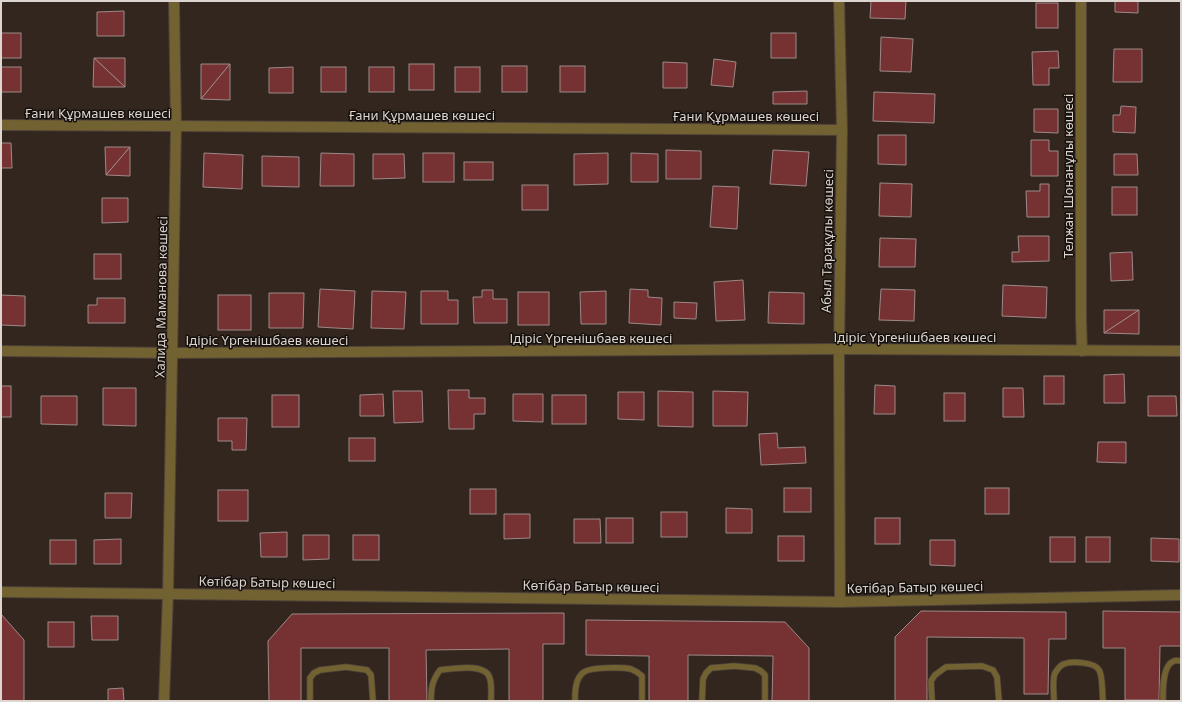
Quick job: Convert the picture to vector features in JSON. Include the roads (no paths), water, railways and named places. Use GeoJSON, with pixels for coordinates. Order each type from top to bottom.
{"type":"FeatureCollection","features":[{"type":"Feature","properties":{"kind":"street","name":"Халида Маманова көшесі"},"geometry":{"type":"LineString","coordinates":[[164,701],[168,594],[173,353],[176,126],[174,1]]}},
{"type":"Feature","properties":{"kind":"street","name":"Абыл Тарақұлы көшесі"},"geometry":{"type":"LineString","coordinates":[[839,1],[842,130],[839,349],[840,602]]}},
{"type":"Feature","properties":{"kind":"street","name":"Телжан Шонанұлы көшесі"},"geometry":{"type":"LineString","coordinates":[[1081,1],[1082,351]]}},
{"type":"Feature","properties":{"kind":"street","name":"Ғани Құрмашев көшесі"},"geometry":{"type":"LineString","coordinates":[[1,125],[842,130]]}},
{"type":"Feature","properties":{"kind":"street","name":"Ідіріс Үргенішбаев көшесі"},"geometry":{"type":"LineString","coordinates":[[1,351],[173,353],[839,349],[1181,351]]}},
{"type":"Feature","properties":{"kind":"street","name":"Көтібар Батыр көшесі"},"geometry":{"type":"LineString","coordinates":[[1,592],[840,602],[1181,595]]}},
{"type":"Feature","properties":{"kind":"lane"},"geometry":{"type":"LineString","coordinates":[[1163,701],[1165,672],[1170,663],[1181,661]]}},
{"type":"Feature","properties":{"kind":"lane"},"geometry":{"type":"LineString","coordinates":[[1054,701],[1054,675],[1063,664],[1078,662],[1093,665],[1098,668],[1100,673],[1103,701]]}},
{"type":"Feature","properties":{"kind":"lane"},"geometry":{"type":"LineString","coordinates":[[702,701],[703,678],[706,672],[711,668],[734,666],[755,668],[765,675],[765,701]]}},
{"type":"Feature","properties":{"kind":"lane"},"geometry":{"type":"LineString","coordinates":[[932,701],[932,681],[935,675],[946,667],[982,666],[993,670],[997,677],[999,701]]}},
{"type":"Feature","properties":{"kind":"lane"},"geometry":{"type":"LineString","coordinates":[[310,701],[310,678],[314,673],[320,670],[346,667],[367,670],[371,675],[373,701]]}},
{"type":"Feature","properties":{"kind":"lane"},"geometry":{"type":"LineString","coordinates":[[431,701],[431,687],[434,678],[440,670],[476,668],[484,670],[490,678],[491,701]]}},
{"type":"Feature","properties":{"kind":"lane"},"geometry":{"type":"LineString","coordinates":[[575,701],[575,690],[579,678],[584,672],[594,668],[630,669],[638,672],[642,676],[642,701]]}}]}
